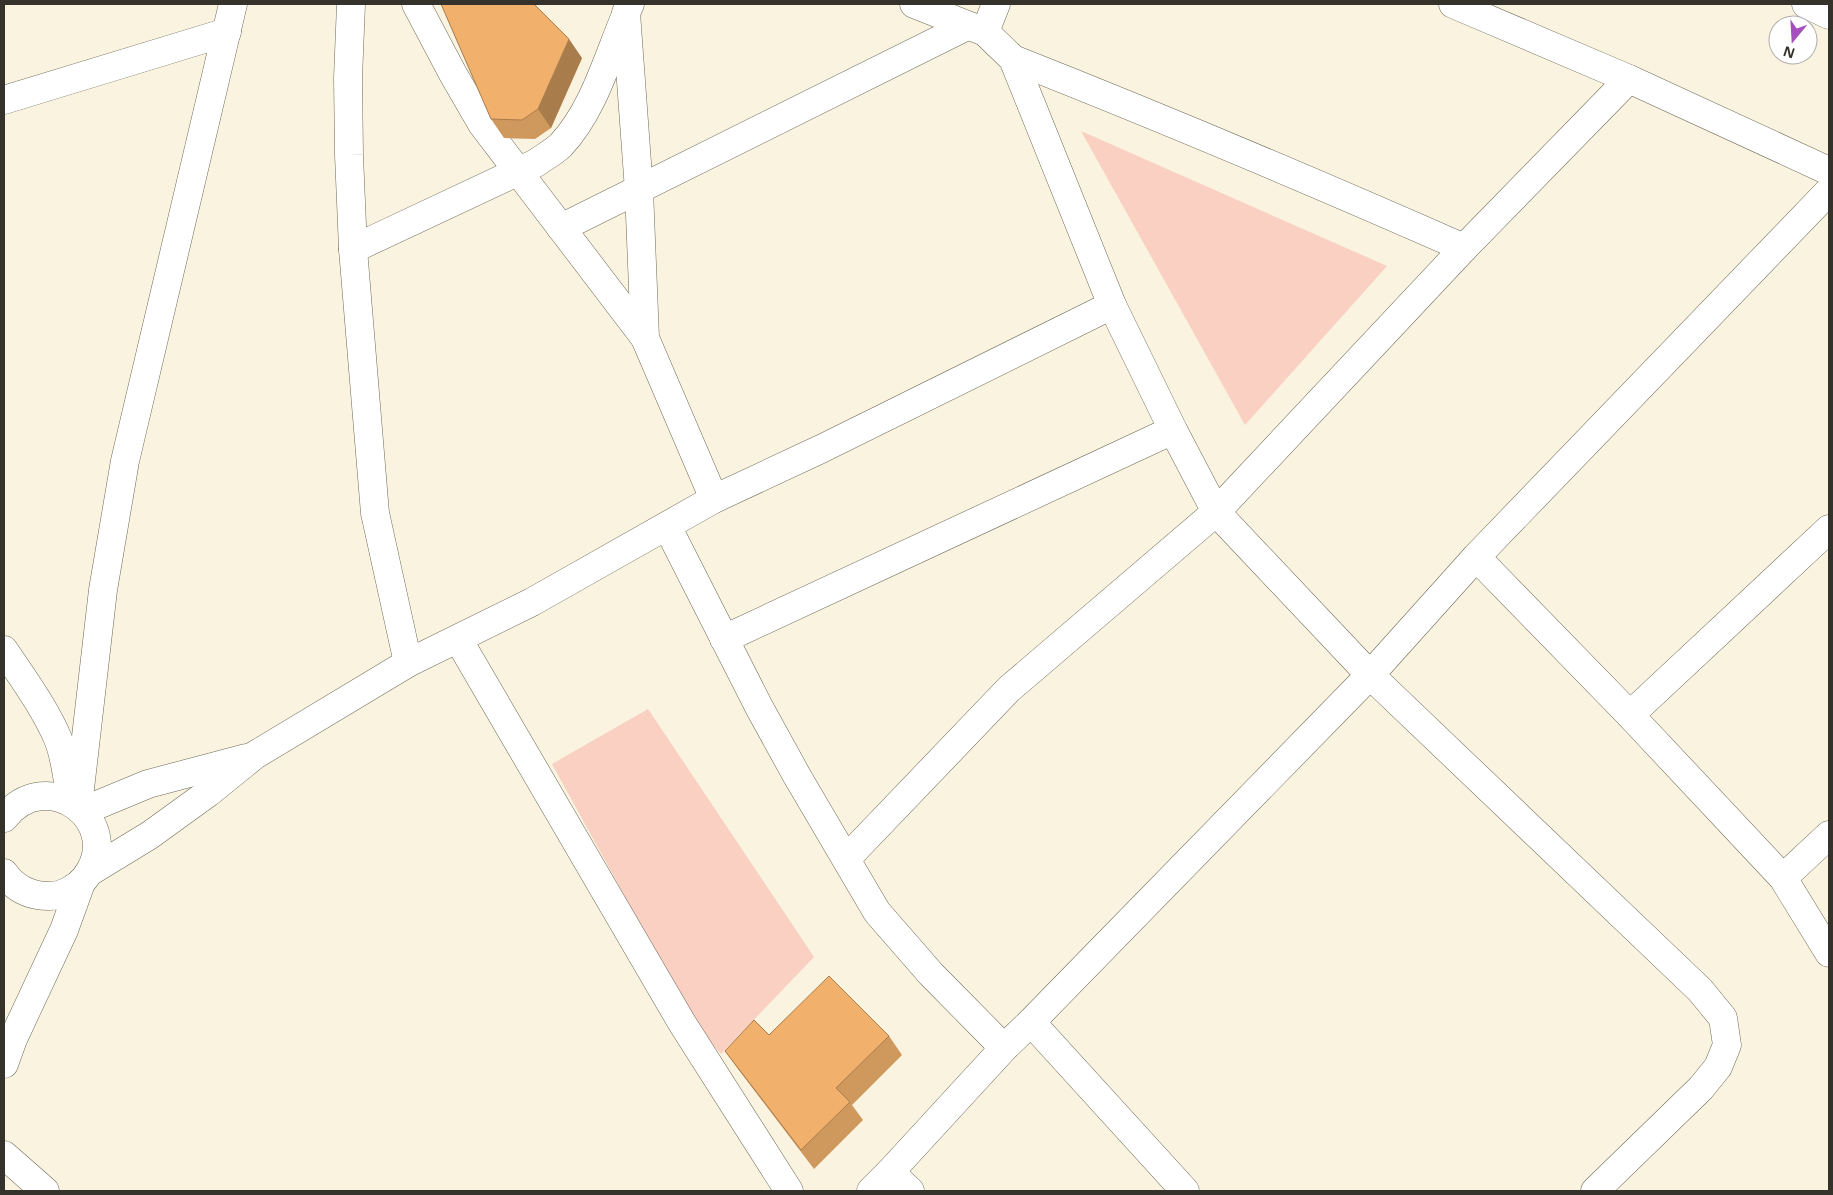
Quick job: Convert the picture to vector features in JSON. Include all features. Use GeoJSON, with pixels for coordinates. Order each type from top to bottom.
{"type":"FeatureCollection","features":[{"type":"Feature","properties":{"kind":"street"},"geometry":{"type":"LineString","coordinates":[[77,806],[103,590],[125,461],[233,4]]}},
{"type":"Feature","properties":{"kind":"street"},"geometry":{"type":"LineString","coordinates":[[351,4],[348,78],[353,249],[375,513],[408,664]]}},
{"type":"Feature","properties":{"kind":"street"},"geometry":{"type":"LineString","coordinates":[[416,4],[482,124],[645,338],[714,499]]}},
{"type":"Feature","properties":{"kind":"street"},"geometry":{"type":"LineString","coordinates":[[914,4],[976,29],[1013,59],[1149,113],[1321,185],[1464,248]]}},
{"type":"Feature","properties":{"kind":"street"},"geometry":{"type":"LineString","coordinates":[[561,228],[976,29],[996,4]]}},
{"type":"Feature","properties":{"kind":"street"},"geometry":{"type":"LineString","coordinates":[[1453,4],[1629,79],[1829,171]]}},
{"type":"Feature","properties":{"kind":"street"},"geometry":{"type":"LineString","coordinates":[[1806,4],[1829,14]]}},
{"type":"Feature","properties":{"kind":"street"},"geometry":{"type":"LineString","coordinates":[[353,249],[536,163],[560,147],[576,126],[591,99],[628,9]]}},
{"type":"Feature","properties":{"kind":"street"},"geometry":{"type":"LineString","coordinates":[[628,9],[640,190],[645,338]]}},
{"type":"Feature","properties":{"kind":"street"},"geometry":{"type":"LineString","coordinates":[[4,100],[227,32]]}},
{"type":"Feature","properties":{"kind":"street"},"geometry":{"type":"LineString","coordinates":[[1013,59],[1112,305],[1173,430],[1216,512],[1370,675],[1700,990],[1723,1018],[1727,1045],[1718,1067],[1701,1088],[1595,1191]]}},
{"type":"Feature","properties":{"kind":"street"},"geometry":{"type":"LineString","coordinates":[[847,858],[1009,689],[1216,512],[1464,248],[1629,79]]}},
{"type":"Feature","properties":{"kind":"street"},"geometry":{"type":"LineString","coordinates":[[871,1191],[1004,1048],[1370,675],[1476,556],[1829,191]]}},
{"type":"Feature","properties":{"kind":"street"},"geometry":{"type":"LineString","coordinates":[[4,873],[9,880],[22,890],[37,896],[52,896],[68,892],[86,877],[208,793],[255,755],[408,664],[532,602],[714,499],[821,449],[1112,305]]}},
{"type":"Feature","properties":{"kind":"street"},"geometry":{"type":"LineString","coordinates":[[724,639],[1173,430]]}},
{"type":"Feature","properties":{"kind":"street"},"geometry":{"type":"LineString","coordinates":[[667,526],[778,742],[877,912],[931,974],[1004,1048]]}},
{"type":"Feature","properties":{"kind":"street"},"geometry":{"type":"LineString","coordinates":[[1630,715],[1829,529]]}},
{"type":"Feature","properties":{"kind":"street"},"geometry":{"type":"LineString","coordinates":[[1476,556],[1630,715],[1783,878],[1829,953]]}},
{"type":"Feature","properties":{"kind":"street"},"geometry":{"type":"LineString","coordinates":[[458,639],[682,1024],[790,1191]]}},
{"type":"Feature","properties":{"kind":"street"},"geometry":{"type":"LineString","coordinates":[[4,650],[58,738],[77,806]]}},
{"type":"Feature","properties":{"kind":"street"},"geometry":{"type":"LineString","coordinates":[[77,806],[200,769],[255,755]]}},
{"type":"Feature","properties":{"kind":"street"},"geometry":{"type":"LineString","coordinates":[[4,818],[11,808],[25,800],[40,795],[56,796],[77,806],[92,824],[96,840],[96,856],[13,1039],[4,1064]]}},
{"type":"Feature","properties":{"kind":"street"},"geometry":{"type":"LineString","coordinates":[[1783,878],[1829,835]]}},
{"type":"Feature","properties":{"kind":"street"},"geometry":{"type":"LineString","coordinates":[[1031,1022],[1185,1191]]}},
{"type":"Feature","properties":{"kind":"street"},"geometry":{"type":"LineString","coordinates":[[4,1155],[45,1191]]}},
{"type":"Feature","properties":{"kind":"street"},"geometry":{"type":"LineString","coordinates":[[890,1172],[910,1191]]}},
{"type":"Feature","properties":{"kind":"shaded area"},"geometry":{"type":"Polygon","coordinates":[[[1081,131],[1387,266],[1245,425],[1081,131]]]}},
{"type":"Feature","properties":{"kind":"shaded area"},"geometry":{"type":"Polygon","coordinates":[[[648,709],[814,957],[721,1054],[695,1024],[552,764],[648,709]]]}},
{"type":"Feature","properties":{"kind":"building"},"geometry":{"type":"Polygon","coordinates":[[[441,4],[534,4],[569,39],[538,109],[522,120],[491,119],[441,4]]]}},
{"type":"Feature","properties":{"kind":"building"},"geometry":{"type":"Polygon","coordinates":[[[829,976],[889,1036],[836,1088],[850,1102],[801,1150],[725,1051],[754,1020],[769,1035],[829,976]]]}}]}
